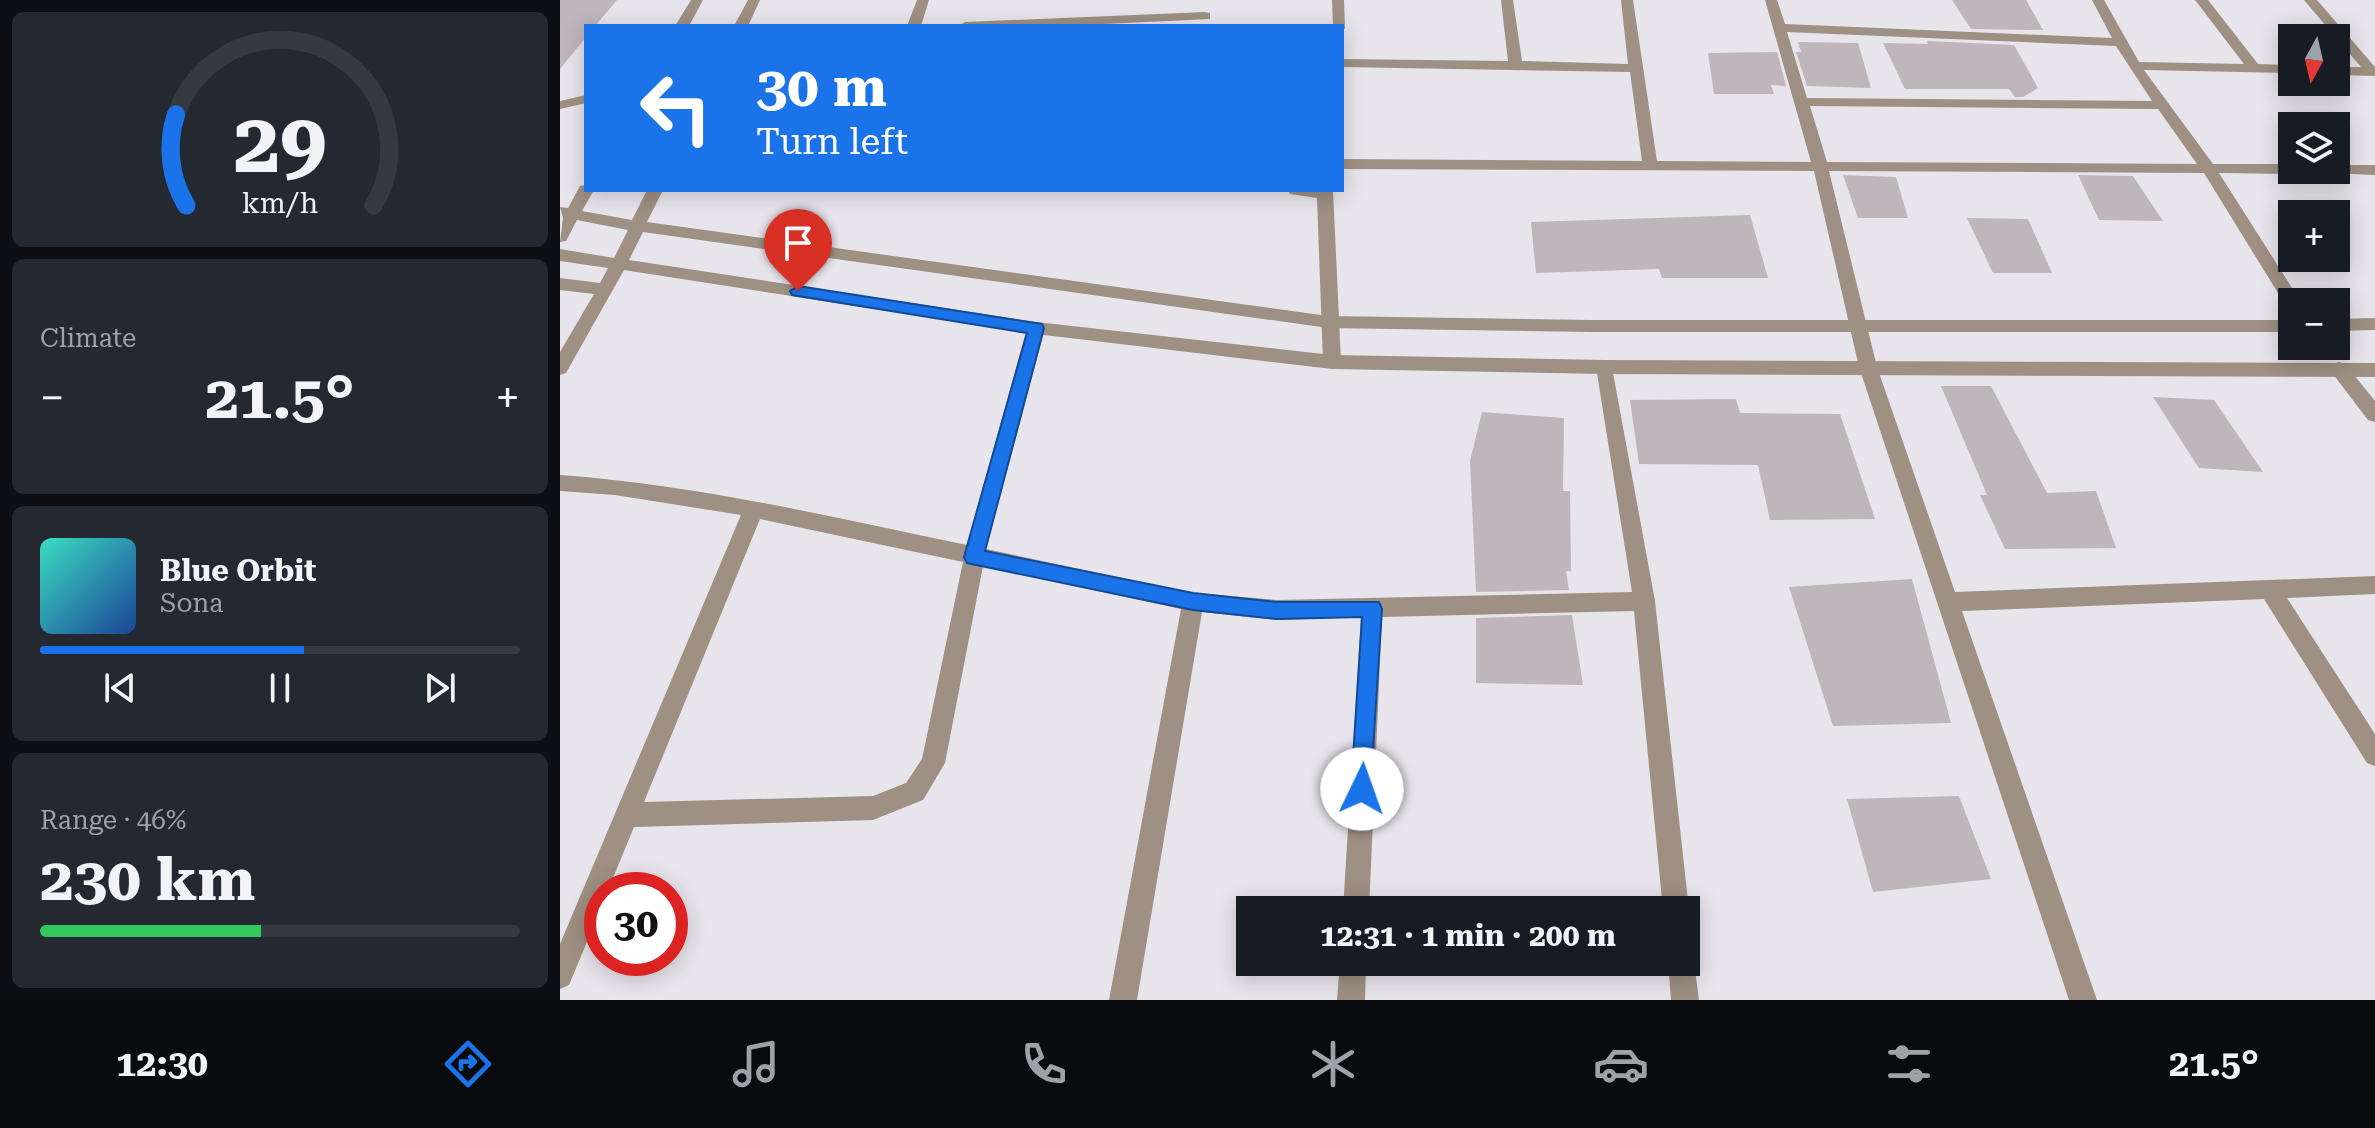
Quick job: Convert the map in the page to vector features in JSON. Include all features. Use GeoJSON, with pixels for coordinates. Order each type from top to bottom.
{"type":"FeatureCollection","features":[{"type":"Feature","properties":{"kind":"street"},"geometry":{"type":"LineString","coordinates":[[683,24],[697,0]]}},
{"type":"Feature","properties":{"kind":"street"},"geometry":{"type":"LineString","coordinates":[[742,24],[754,0]]}},
{"type":"Feature","properties":{"kind":"street"},"geometry":{"type":"LineString","coordinates":[[915,24],[923,0]]}},
{"type":"Feature","properties":{"kind":"street"},"geometry":{"type":"LineString","coordinates":[[1061,24],[1204,21],[1208,0]]}},
{"type":"Feature","properties":{"kind":"street"},"geometry":{"type":"LineString","coordinates":[[1338,0],[1340,24]]}},
{"type":"Feature","properties":{"kind":"street"},"geometry":{"type":"LineString","coordinates":[[1507,0],[1516,65]]}},
{"type":"Feature","properties":{"kind":"street"},"geometry":{"type":"LineString","coordinates":[[1627,0],[1650,165]]}},
{"type":"Feature","properties":{"kind":"street"},"geometry":{"type":"LineString","coordinates":[[1771,0],[1820,165],[1861,327],[1868,367],[2083,1000]]}},
{"type":"Feature","properties":{"kind":"street"},"geometry":{"type":"LineString","coordinates":[[2098,0],[2134,66],[2208,168],[2283,288]]}},
{"type":"Feature","properties":{"kind":"street"},"geometry":{"type":"LineString","coordinates":[[2201,0],[2254,68]]}},
{"type":"Feature","properties":{"kind":"street"},"geometry":{"type":"LineString","coordinates":[[2310,0],[2374,72]]}},
{"type":"Feature","properties":{"kind":"street"},"geometry":{"type":"LineString","coordinates":[[1779,28],[2121,42]]}},
{"type":"Feature","properties":{"kind":"street"},"geometry":{"type":"LineString","coordinates":[[1344,63],[1636,68]]}},
{"type":"Feature","properties":{"kind":"street"},"geometry":{"type":"LineString","coordinates":[[2134,66],[2278,69]]}},
{"type":"Feature","properties":{"kind":"street"},"geometry":{"type":"LineString","coordinates":[[2350,71],[2374,72]]}},
{"type":"Feature","properties":{"kind":"street"},"geometry":{"type":"LineString","coordinates":[[560,105],[584,99]]}},
{"type":"Feature","properties":{"kind":"street"},"geometry":{"type":"LineString","coordinates":[[1800,102],[2161,105]]}},
{"type":"Feature","properties":{"kind":"street"},"geometry":{"type":"LineString","coordinates":[[1344,164],[2278,169]]}},
{"type":"Feature","properties":{"kind":"street"},"geometry":{"type":"LineString","coordinates":[[2350,170],[2375,170]]}},
{"type":"Feature","properties":{"kind":"street"},"geometry":{"type":"LineString","coordinates":[[560,237],[566,214],[584,192]]}},
{"type":"Feature","properties":{"kind":"street"},"geometry":{"type":"LineString","coordinates":[[560,368],[619,264],[654,192]]}},
{"type":"Feature","properties":{"kind":"street"},"geometry":{"type":"LineString","coordinates":[[1325,192],[1332,362]]}},
{"type":"Feature","properties":{"kind":"street"},"geometry":{"type":"LineString","coordinates":[[566,214],[1328,322],[1861,327],[2278,326]]}},
{"type":"Feature","properties":{"kind":"street"},"geometry":{"type":"LineString","coordinates":[[560,255],[1036,328],[1332,362],[1605,367],[2375,370]]}},
{"type":"Feature","properties":{"kind":"street"},"geometry":{"type":"LineString","coordinates":[[560,284],[604,289]]}},
{"type":"Feature","properties":{"kind":"street"},"geometry":{"type":"LineString","coordinates":[[2350,325],[2375,324]]}},
{"type":"Feature","properties":{"kind":"street"},"geometry":{"type":"LineString","coordinates":[[628,815],[873,808],[914,792],[933,763],[974,557],[1036,328]]}},
{"type":"Feature","properties":{"kind":"street"},"geometry":{"type":"LineString","coordinates":[[1605,367],[1644,601],[1675,896]]}},
{"type":"Feature","properties":{"kind":"street"},"geometry":{"type":"LineString","coordinates":[[2339,369],[2375,415]]}},
{"type":"Feature","properties":{"kind":"street"},"geometry":{"type":"LineString","coordinates":[[560,483],[615,487],[754,509],[1193,602],[1277,610],[1644,601]]}},
{"type":"Feature","properties":{"kind":"street"},"geometry":{"type":"LineString","coordinates":[[560,976],[754,509]]}},
{"type":"Feature","properties":{"kind":"street"},"geometry":{"type":"LineString","coordinates":[[1949,602],[2375,585]]}},
{"type":"Feature","properties":{"kind":"street"},"geometry":{"type":"LineString","coordinates":[[2271,591],[2375,755]]}},
{"type":"Feature","properties":{"kind":"street"},"geometry":{"type":"LineString","coordinates":[[1123,1000],[1193,602]]}},
{"type":"Feature","properties":{"kind":"street"},"geometry":{"type":"LineString","coordinates":[[1357,896],[1372,609]]}},
{"type":"Feature","properties":{"kind":"street"},"geometry":{"type":"LineString","coordinates":[[1351,1000],[1352,976]]}},
{"type":"Feature","properties":{"kind":"street"},"geometry":{"type":"LineString","coordinates":[[1682,976],[1685,1000]]}},
{"type":"Feature","properties":{"kind":"building"},"geometry":{"type":"Polygon","coordinates":[[[560,0],[617,0],[597,24],[584,24],[584,39],[560,69],[560,0]]]}},
{"type":"Feature","properties":{"kind":"building"},"geometry":{"type":"Polygon","coordinates":[[[1952,0],[2026,0],[2043,30],[1971,29],[1952,0]]]}},
{"type":"Feature","properties":{"kind":"building"},"geometry":{"type":"Polygon","coordinates":[[[1927,41],[2014,45],[2038,88],[2023,97],[2015,97],[2009,89],[1905,89],[1883,43],[1928,44],[1927,41]]]}},
{"type":"Feature","properties":{"kind":"building"},"geometry":{"type":"Polygon","coordinates":[[[1798,42],[1858,43],[1871,88],[1807,86],[1796,52],[1801,52],[1798,42]]]}},
{"type":"Feature","properties":{"kind":"building"},"geometry":{"type":"Polygon","coordinates":[[[1777,52],[1786,86],[1771,85],[1774,94],[1714,94],[1708,53],[1777,52]]]}},
{"type":"Feature","properties":{"kind":"building"},"geometry":{"type":"Polygon","coordinates":[[[1843,175],[1896,177],[1908,218],[1858,218],[1843,175]]]}},
{"type":"Feature","properties":{"kind":"building"},"geometry":{"type":"Polygon","coordinates":[[[2078,175],[2133,176],[2163,221],[2099,220],[2078,175]]]}},
{"type":"Feature","properties":{"kind":"building"},"geometry":{"type":"Polygon","coordinates":[[[1750,215],[1768,278],[1662,278],[1659,269],[1536,273],[1531,222],[1750,215]]]}},
{"type":"Feature","properties":{"kind":"building"},"geometry":{"type":"Polygon","coordinates":[[[1967,218],[2028,219],[2052,273],[1993,273],[1967,218]]]}},
{"type":"Feature","properties":{"kind":"building"},"geometry":{"type":"Polygon","coordinates":[[[1941,386],[1991,386],[2047,493],[2096,491],[2116,548],[2005,549],[1980,495],[1987,495],[1941,386]]]}},
{"type":"Feature","properties":{"kind":"building"},"geometry":{"type":"Polygon","coordinates":[[[2153,397],[2214,400],[2263,472],[2199,468],[2153,397]]]}},
{"type":"Feature","properties":{"kind":"building"},"geometry":{"type":"Polygon","coordinates":[[[1736,399],[1740,413],[1840,414],[1875,519],[1770,520],[1758,465],[1639,464],[1630,400],[1736,399]]]}},
{"type":"Feature","properties":{"kind":"building"},"geometry":{"type":"Polygon","coordinates":[[[1482,412],[1564,418],[1563,491],[1570,491],[1571,571],[1566,571],[1569,590],[1476,592],[1470,461],[1482,412]]]}},
{"type":"Feature","properties":{"kind":"building"},"geometry":{"type":"Polygon","coordinates":[[[1912,579],[1951,723],[1833,726],[1789,587],[1912,579]]]}},
{"type":"Feature","properties":{"kind":"building"},"geometry":{"type":"Polygon","coordinates":[[[1572,615],[1583,685],[1476,683],[1476,618],[1572,615]]]}},
{"type":"Feature","properties":{"kind":"building"},"geometry":{"type":"Polygon","coordinates":[[[1959,796],[1991,879],[1873,892],[1847,799],[1959,796]]]}},
{"type":"Feature","properties":{"kind":"route"},"geometry":{"type":"LineString","coordinates":[[798,291],[1036,328],[974,557],[1193,602],[1277,610],[1372,609],[1362,789]]}}]}
